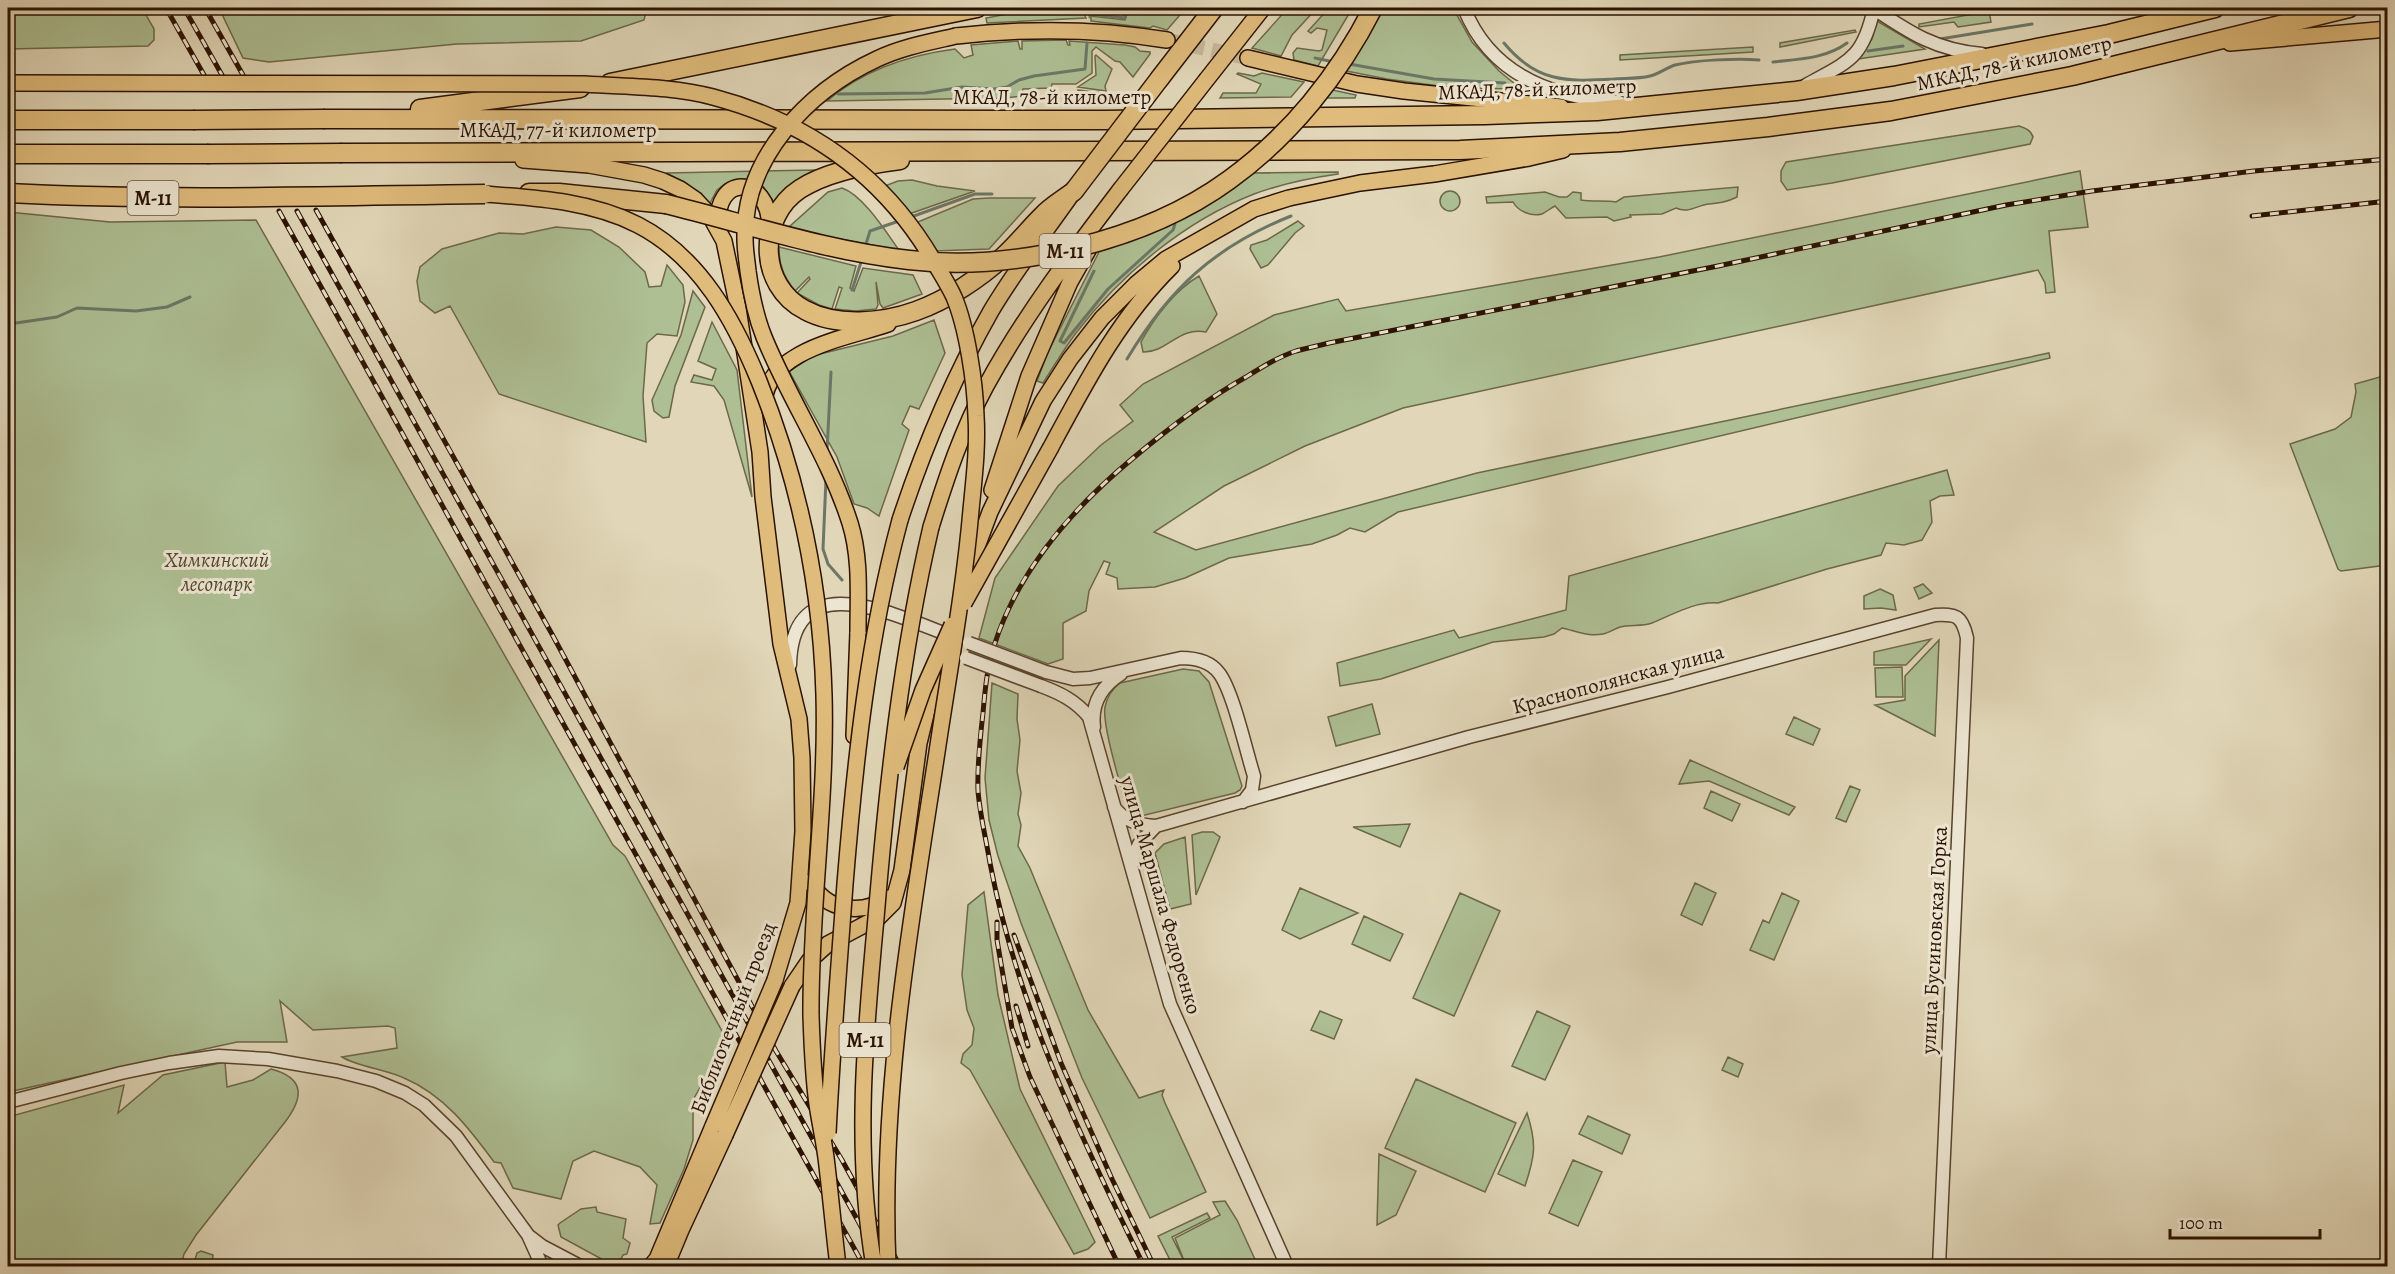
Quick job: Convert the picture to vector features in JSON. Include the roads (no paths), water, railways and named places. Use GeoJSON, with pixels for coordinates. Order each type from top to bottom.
{"type":"FeatureCollection","features":[{"type":"Feature","properties":{"kind":"highway"},"geometry":{"type":"LineString","coordinates":[[325,119],[502,100],[628,80],[977,8]]}},
{"type":"Feature","properties":{"kind":"highway","name":"М-11"},"geometry":{"type":"LineString","coordinates":[[770,228],[767,249],[770,267],[778,286],[803,310],[824,318],[847,322],[879,319],[916,311],[976,278],[1004,256],[1043,214],[1074,190],[1215,8]]}},
{"type":"Feature","properties":{"kind":"highway","name":"М-11"},"geometry":{"type":"LineString","coordinates":[[8,193],[203,199],[559,193],[666,204],[855,253],[912,261],[965,264],[1008,261],[1055,253],[1096,242],[1153,222],[1197,201],[1229,180],[1270,146],[1310,105],[1339,66],[1372,8]]}},
{"type":"Feature","properties":{"kind":"highway","name":"МКАД, 78-й километр"},"geometry":{"type":"LineString","coordinates":[[852,120],[1244,119],[1597,111],[1796,91],[2007,56],[2215,8]]}},
{"type":"Feature","properties":{"kind":"highway","name":"МКАД, 78-й километр"},"geometry":{"type":"LineString","coordinates":[[1108,152],[1460,150],[1589,144],[1768,128],[1891,111],[2072,76],[2349,8]]}},
{"type":"Feature","properties":{"kind":"highway","name":"МКАД, 77-й километр"},"geometry":{"type":"LineString","coordinates":[[8,120],[852,120]]}},
{"type":"Feature","properties":{"kind":"highway"},"geometry":{"type":"LineString","coordinates":[[770,228],[780,210],[799,190],[824,178],[884,162],[971,151]]}},
{"type":"Feature","properties":{"kind":"highway","name":"МКАД, 77-й километр"},"geometry":{"type":"LineString","coordinates":[[8,154],[1108,152]]}},
{"type":"Feature","properties":{"kind":"main road"},"geometry":{"type":"LineString","coordinates":[[885,813],[891,752],[912,617],[931,527],[962,438],[985,388],[1022,325],[1120,190],[1263,8]]}},
{"type":"Feature","properties":{"kind":"main road"},"geometry":{"type":"LineString","coordinates":[[2178,17],[2200,8]]}},
{"type":"Feature","properties":{"kind":"main road"},"geometry":{"type":"LineString","coordinates":[[854,780],[858,632],[856,553],[851,525],[832,473],[764,336],[751,291],[745,238],[748,209],[756,180],[786,128],[805,106],[831,85],[880,58],[919,44],[956,36],[1010,30],[1080,29],[1167,40]]}},
{"type":"Feature","properties":{"kind":"main road"},"geometry":{"type":"LineString","coordinates":[[2194,47],[2388,29]]}},
{"type":"Feature","properties":{"kind":"main road"},"geometry":{"type":"LineString","coordinates":[[1248,58],[1357,84],[1597,111]]}},
{"type":"Feature","properties":{"kind":"main road"},"geometry":{"type":"LineString","coordinates":[[8,83],[585,84],[651,88],[709,96],[753,110],[809,134],[827,146],[854,165],[891,202],[922,241],[954,297],[968,352],[976,417],[967,556],[904,969],[892,1077],[886,1178],[888,1266]]}},
{"type":"Feature","properties":{"kind":"main road"},"geometry":{"type":"LineString","coordinates":[[977,543],[1042,401],[1070,359],[1102,318],[1136,284],[1166,259],[1254,209],[1289,198],[1360,183],[1528,158],[1589,144]]}},
{"type":"Feature","properties":{"kind":"main road"},"geometry":{"type":"LineString","coordinates":[[433,153],[589,165],[644,175],[680,189],[696,200],[710,214],[719,230],[728,255],[760,452]]}},
{"type":"Feature","properties":{"kind":"main road"},"geometry":{"type":"LineString","coordinates":[[719,230],[717,214],[722,198],[735,188],[743,187],[759,194],[766,202],[770,213],[770,228]]}},
{"type":"Feature","properties":{"kind":"main road"},"geometry":{"type":"LineString","coordinates":[[854,780],[869,663],[889,560],[900,520],[933,428],[957,374],[992,309],[1074,190]]}},
{"type":"Feature","properties":{"kind":"main road"},"geometry":{"type":"LineString","coordinates":[[977,543],[985,509],[1029,376],[1070,282],[1120,190]]}},
{"type":"Feature","properties":{"kind":"main road"},"geometry":{"type":"LineString","coordinates":[[485,194],[550,199],[603,211],[638,225],[664,242],[692,267],[716,296],[735,326],[777,428],[804,520],[822,654],[824,696],[822,795],[813,911],[811,1017],[817,1100],[827,1165]]}},
{"type":"Feature","properties":{"kind":"main road"},"geometry":{"type":"LineString","coordinates":[[885,813],[904,739],[948,633],[1093,368],[1126,317],[1157,280],[1193,244]]}},
{"type":"Feature","properties":{"kind":"main road"},"geometry":{"type":"LineString","coordinates":[[760,452],[765,393],[769,381],[776,372],[794,357],[916,311]]}},
{"type":"Feature","properties":{"kind":"main road","name":"Библиотечный проезд"},"geometry":{"type":"LineString","coordinates":[[666,1266],[775,980],[798,903],[804,831],[799,719],[779,633],[760,452]]}},
{"type":"Feature","properties":{"kind":"main road","name":"Библиотечный проезд"},"geometry":{"type":"LineString","coordinates":[[651,1266],[657,1259],[792,986],[809,962],[828,944],[887,910],[893,903],[899,884],[919,743],[937,671],[977,543]]}},
{"type":"Feature","properties":{"kind":"main road","name":"М-11"},"geometry":{"type":"LineString","coordinates":[[838,1266],[827,1165],[832,1055],[854,780]]}},
{"type":"Feature","properties":{"kind":"main road","name":"М-11"},"geometry":{"type":"LineString","coordinates":[[874,1266],[864,1185],[862,1130],[864,1046],[885,813]]}},
{"type":"Feature","properties":{"kind":"main road"},"geometry":{"type":"LineString","coordinates":[[804,831],[810,880],[816,892],[825,900],[843,907],[865,908],[877,905],[888,898],[899,884]]}},
{"type":"Feature","properties":{"kind":"street"},"geometry":{"type":"LineString","coordinates":[[936,15],[964,8]]}},
{"type":"Feature","properties":{"kind":"street"},"geometry":{"type":"LineString","coordinates":[[1464,8],[1476,32],[1487,46],[1518,75],[1533,83],[1551,90],[1594,100],[1662,105]]}},
{"type":"Feature","properties":{"kind":"street"},"geometry":{"type":"LineString","coordinates":[[1796,91],[1852,57],[1866,39],[1873,8],[1916,37],[1941,48],[2007,56]]}},
{"type":"Feature","properties":{"kind":"street"},"geometry":{"type":"LineString","coordinates":[[789,681],[790,646],[793,634],[807,613],[817,608],[846,604],[862,605],[1046,672],[1074,679],[1090,678],[1181,658],[1195,658],[1219,672],[1227,687],[1254,776],[1251,794],[1242,802]]}},
{"type":"Feature","properties":{"kind":"street","name":"Краснополянская улица"},"geometry":{"type":"LineString","coordinates":[[1156,826],[1469,737],[1935,615],[1950,614],[1959,618]]}},
{"type":"Feature","properties":{"kind":"street","name":"улица Бусиновская Горка"},"geometry":{"type":"LineString","coordinates":[[1939,1266],[1966,638],[1959,618]]}},
{"type":"Feature","properties":{"kind":"street","name":"улица Маршала Федоренко"},"geometry":{"type":"LineString","coordinates":[[937,671],[949,659],[966,658],[1064,695],[1081,707],[1089,717],[1173,1012],[1287,1266]]}},
{"type":"Feature","properties":{"kind":"street"},"geometry":{"type":"LineString","coordinates":[[1094,731],[1093,718],[1100,692],[1111,680],[1128,669]]}},
{"type":"Feature","properties":{"kind":"street","name":"Краснополянская улица"},"geometry":{"type":"LineString","coordinates":[[1254,776],[1260,784],[1270,789],[1288,788]]}},
{"type":"Feature","properties":{"kind":"street"},"geometry":{"type":"LineString","coordinates":[[1114,807],[1128,820],[1156,826]]}},
{"type":"Feature","properties":{"kind":"street"},"geometry":{"type":"LineString","coordinates":[[1131,866],[1139,844],[1156,826]]}},
{"type":"Feature","properties":{"kind":"street"},"geometry":{"type":"LineString","coordinates":[[8,1102],[121,1073],[203,1057],[239,1056],[268,1059],[351,1074],[389,1085],[424,1104],[466,1147],[528,1235],[542,1266]]}},
{"type":"Feature","properties":{"kind":"street"},"geometry":{"type":"LineString","coordinates":[[528,1235],[542,1246],[580,1266]]}},
{"type":"Feature","properties":{"kind":"waterway"},"geometry":{"type":"LineString","coordinates":[[1090,17],[1090,14],[1125,18],[1127,8]]}},
{"type":"Feature","properties":{"kind":"waterway"},"geometry":{"type":"LineString","coordinates":[[1940,39],[2032,24]]}},
{"type":"Feature","properties":{"kind":"waterway"},"geometry":{"type":"LineString","coordinates":[[838,94],[925,93],[962,87],[994,89],[1007,87],[1019,80],[1034,76],[1085,69],[1087,43]]}},
{"type":"Feature","properties":{"kind":"waterway"},"geometry":{"type":"LineString","coordinates":[[1504,43],[1528,66],[1553,77],[1566,79],[1641,78],[1684,63],[1759,60]]}},
{"type":"Feature","properties":{"kind":"waterway"},"geometry":{"type":"LineString","coordinates":[[1773,62],[1821,55],[1847,43]]}},
{"type":"Feature","properties":{"kind":"waterway"},"geometry":{"type":"LineString","coordinates":[[1868,51],[1903,46]]}},
{"type":"Feature","properties":{"kind":"waterway"},"geometry":{"type":"LineString","coordinates":[[1315,58],[1334,62]]}},
{"type":"Feature","properties":{"kind":"waterway"},"geometry":{"type":"LineString","coordinates":[[1349,64],[1434,79],[1505,83]]}},
{"type":"Feature","properties":{"kind":"waterway"},"geometry":{"type":"LineString","coordinates":[[911,217],[975,194],[992,194]]}},
{"type":"Feature","properties":{"kind":"waterway"},"geometry":{"type":"LineString","coordinates":[[1127,359],[1160,311],[1196,273],[1216,256],[1239,242],[1291,216]]}},
{"type":"Feature","properties":{"kind":"waterway"},"geometry":{"type":"LineString","coordinates":[[865,247],[870,231],[899,221]]}},
{"type":"Feature","properties":{"kind":"waterway"},"geometry":{"type":"LineString","coordinates":[[1094,271],[1060,341],[1064,343],[1108,289],[1173,230],[1175,224],[1173,221]]}},
{"type":"Feature","properties":{"kind":"waterway"},"geometry":{"type":"LineString","coordinates":[[852,290],[862,259]]}},
{"type":"Feature","properties":{"kind":"waterway"},"geometry":{"type":"LineString","coordinates":[[8,322],[16,323],[57,317],[77,308],[136,311],[167,307],[190,297]]}},
{"type":"Feature","properties":{"kind":"waterway"},"geometry":{"type":"LineString","coordinates":[[827,451],[831,372]]}},
{"type":"Feature","properties":{"kind":"waterway"},"geometry":{"type":"LineString","coordinates":[[826,479],[823,549],[828,564],[842,580]]}},
{"type":"Feature","properties":{"kind":"tunnel"},"geometry":{"type":"LineString","coordinates":[[1167,40],[1248,58]]}},
{"type":"Feature","properties":{"kind":"railway"},"geometry":{"type":"LineString","coordinates":[[166,8],[204,75]]}},
{"type":"Feature","properties":{"kind":"railway"},"geometry":{"type":"LineString","coordinates":[[184,8],[222,75]]}},
{"type":"Feature","properties":{"kind":"railway"},"geometry":{"type":"LineString","coordinates":[[205,8],[243,75]]}},
{"type":"Feature","properties":{"kind":"railway"},"geometry":{"type":"LineString","coordinates":[[1144,1266],[1075,1120],[1034,1019],[1002,916],[978,791],[979,752],[987,679],[994,646],[1004,618],[1032,567],[1050,543],[1068,520],[1110,478],[1160,436],[1202,405],[1270,362],[1300,350],[1718,266],[2006,205],[2092,191],[2254,171],[2388,159]]}},
{"type":"Feature","properties":{"kind":"railway"},"geometry":{"type":"LineString","coordinates":[[2252,216],[2388,201]]}},
{"type":"Feature","properties":{"kind":"railway"},"geometry":{"type":"LineString","coordinates":[[316,210],[553,636],[776,1051],[842,1160],[900,1266]]}},
{"type":"Feature","properties":{"kind":"railway"},"geometry":{"type":"LineString","coordinates":[[279,211],[864,1266]]}},
{"type":"Feature","properties":{"kind":"railway"},"geometry":{"type":"LineString","coordinates":[[297,211],[883,1266]]}},
{"type":"Feature","properties":{"kind":"railway"},"geometry":{"type":"LineString","coordinates":[[997,922],[997,940],[1012,1028],[1030,1077],[1119,1266]]}},
{"type":"Feature","properties":{"kind":"railway"},"geometry":{"type":"LineString","coordinates":[[1014,935],[1061,1063],[1112,1179],[1154,1266]]}},
{"type":"Feature","properties":{"kind":"railway"},"geometry":{"type":"LineString","coordinates":[[1016,1006],[1028,1046]]}},
{"type":"Feature","properties":{"kind":"park label","name":"Химкинский лесопарк"},"geometry":{"type":"Point","coordinates":[217,572]}}]}
